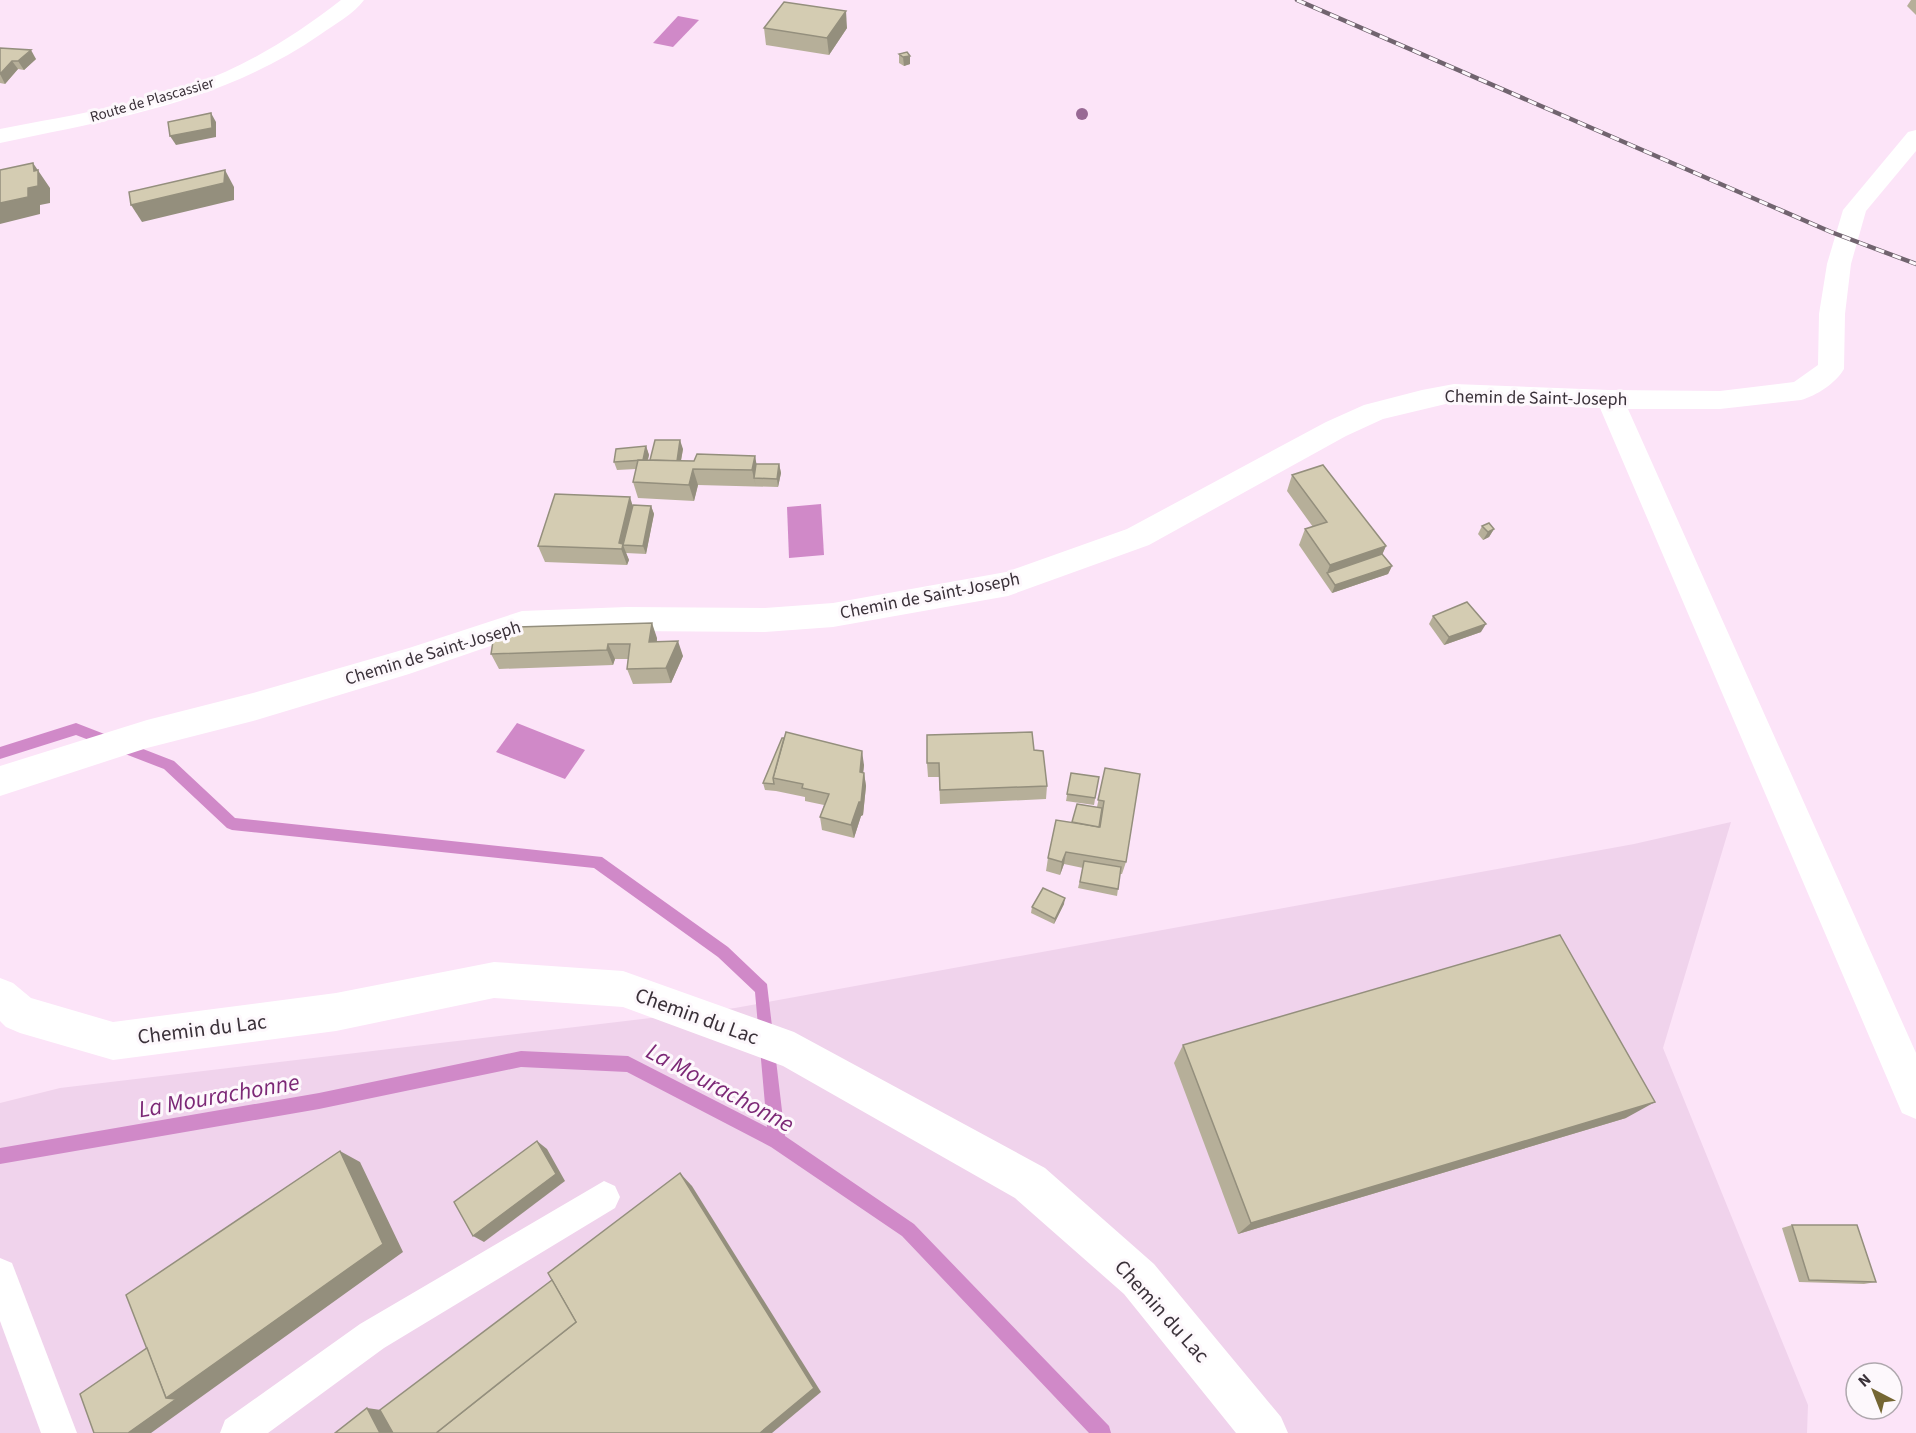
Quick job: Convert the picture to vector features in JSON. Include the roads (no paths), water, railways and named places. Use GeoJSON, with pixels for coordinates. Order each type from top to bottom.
{"type":"FeatureCollection","features":[{"type":"Feature","properties":{"kind":"street","name":"Route de Plascassier"},"geometry":{"type":"LineString","coordinates":[[0,136],[139,106],[213,84],[283,51],[354,0]]}},
{"type":"Feature","properties":{"kind":"street","name":"Chemin de Saint-Joseph"},"geometry":{"type":"LineString","coordinates":[[0,781],[147,734],[275,701],[409,661],[522,623],[627,619],[765,620],[799,618],[833,615],[1008,584],[1138,537],[1190,507],[1251,477],[1286,454],[1374,412],[1422,399],[1454,393],[1609,399],[1720,399],[1801,391],[1831,369],[1832,314],[1839,264],[1855,210],[1916,137]]}},
{"type":"Feature","properties":{"kind":"street"},"geometry":{"type":"LineString","coordinates":[[1609,399],[1624,428],[1916,1099]]}},
{"type":"Feature","properties":{"kind":"street","name":"Chemin du Lac"},"geometry":{"type":"LineString","coordinates":[[0,996],[20,1014],[113,1041],[336,1012],[494,981],[623,989],[794,1051],[1030,1183],[1139,1279],[1265,1433]]}},
{"type":"Feature","properties":{"kind":"lane"},"geometry":{"type":"LineString","coordinates":[[238,1433],[372,1336],[604,1197]]}},
{"type":"Feature","properties":{"kind":"lane"},"geometry":{"type":"LineString","coordinates":[[0,1275],[59,1433]]}},
{"type":"Feature","properties":{"kind":"waterway"},"geometry":{"type":"LineString","coordinates":[[0,753],[76,729],[169,765],[232,824],[597,862],[723,952],[762,989],[777,1141]]}},
{"type":"Feature","properties":{"kind":"waterway","name":"La Mourachonne"},"geometry":{"type":"LineString","coordinates":[[0,1156],[319,1101],[521,1059],[628,1064],[777,1141]]}},
{"type":"Feature","properties":{"kind":"waterway","name":"La Mourachonne"},"geometry":{"type":"LineString","coordinates":[[777,1141],[908,1230],[1102,1433]]}},
{"type":"Feature","properties":{"kind":"railway"},"geometry":{"type":"LineString","coordinates":[[1297,0],[1831,232],[1916,264]]}}]}
